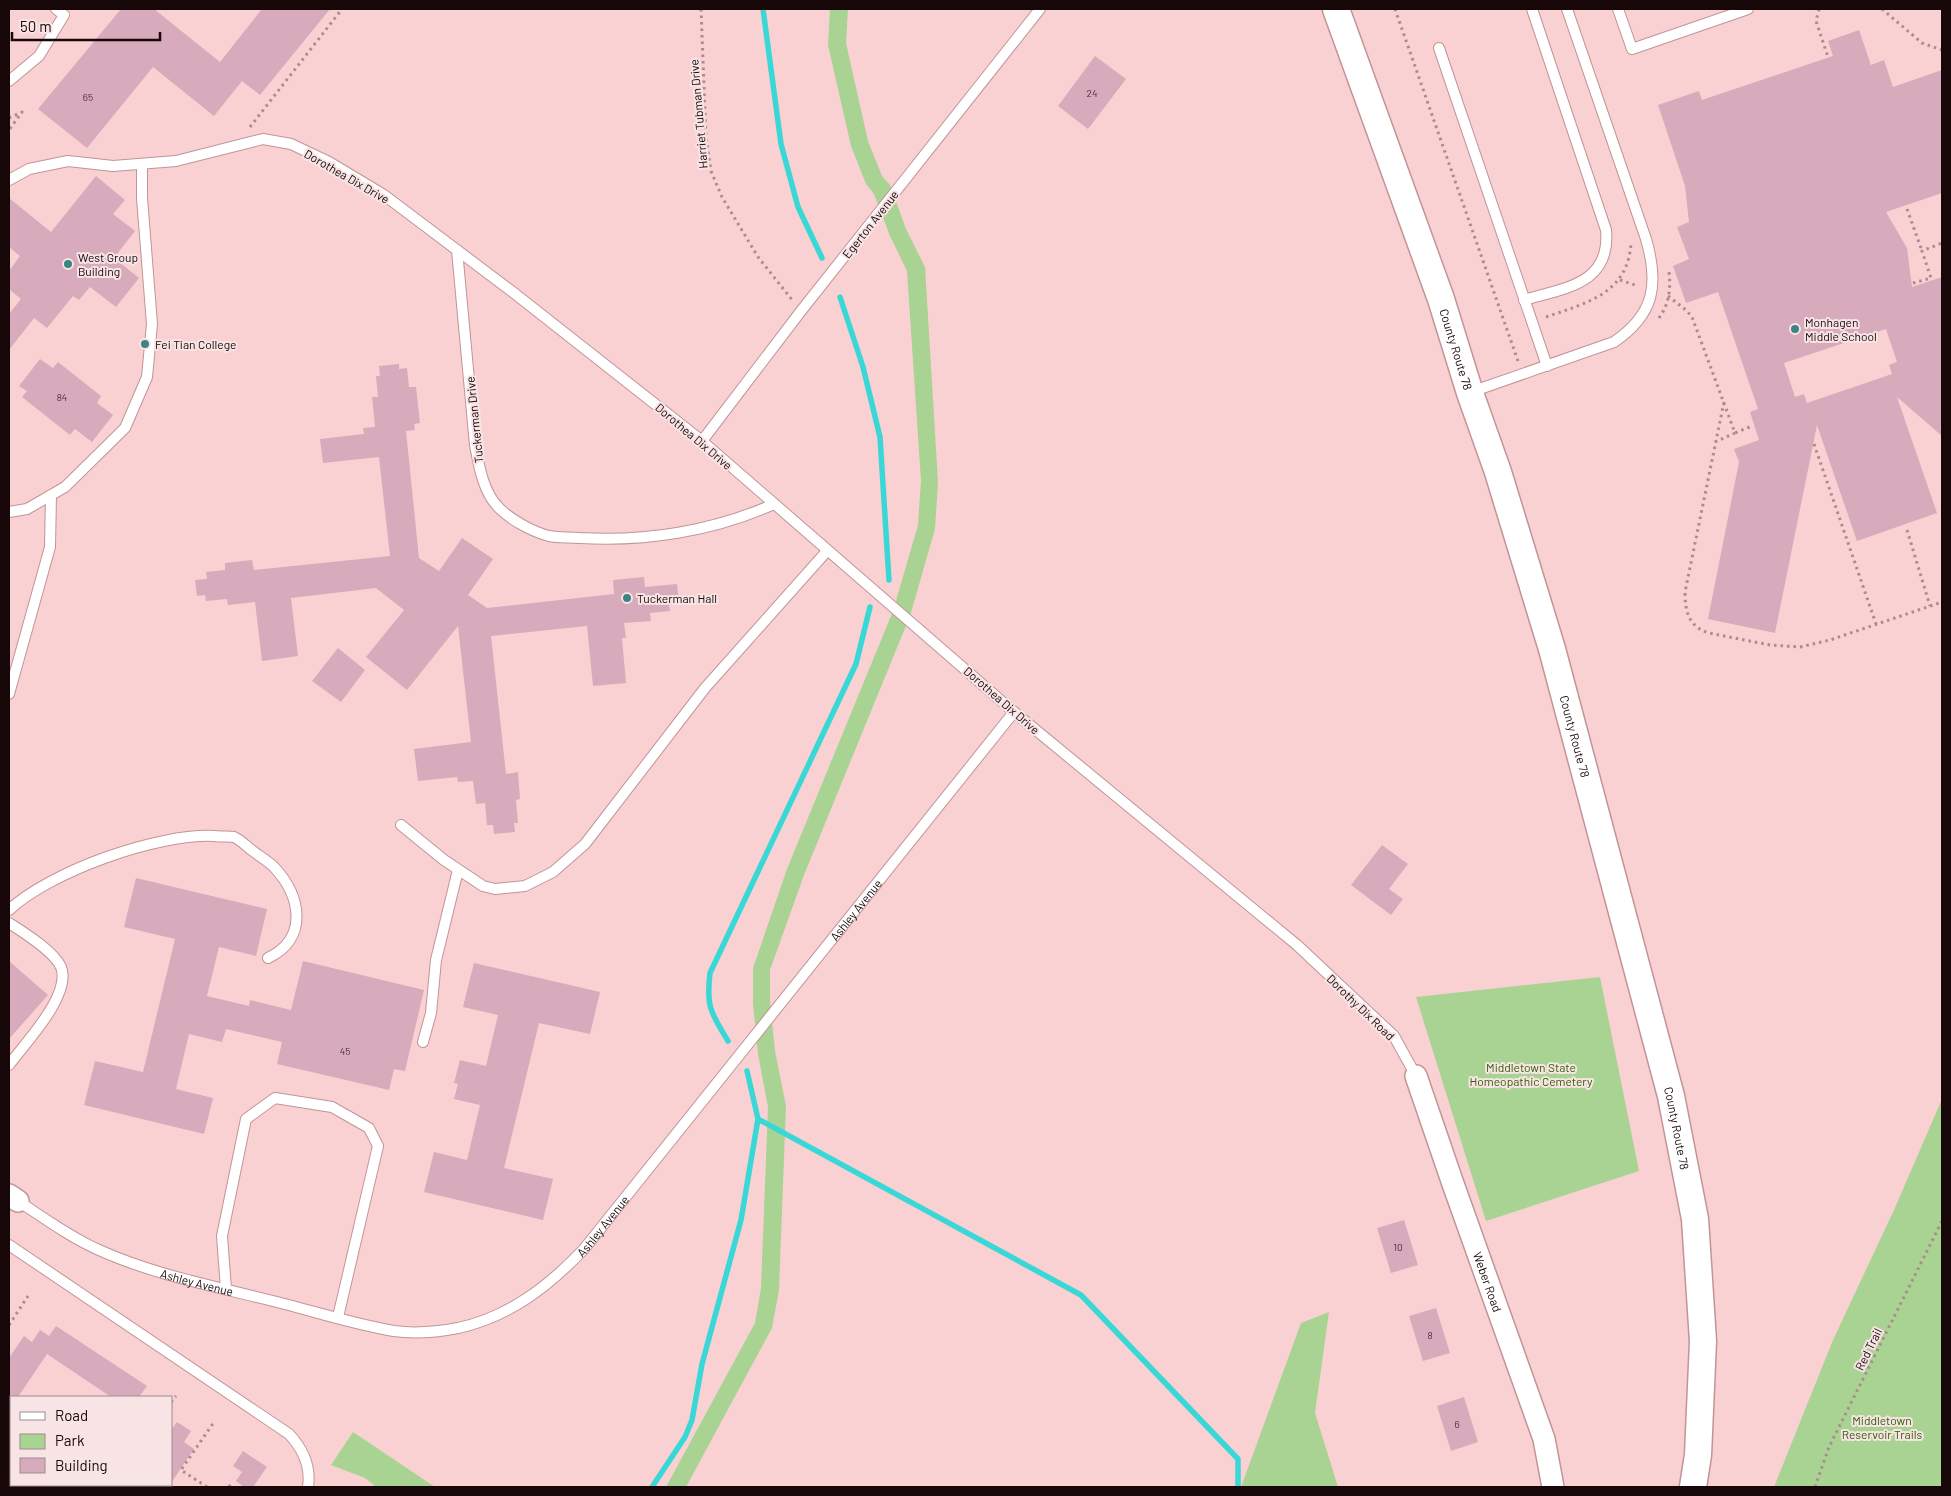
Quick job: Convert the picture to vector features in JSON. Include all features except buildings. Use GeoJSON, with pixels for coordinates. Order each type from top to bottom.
{"type":"FeatureCollection","features":[{"type":"Feature","properties":{"kind":"street","name":"County Route 78"},"geometry":{"type":"LineString","coordinates":[[1337,9],[1441,299],[1470,392],[1498,472],[1552,649],[1670,1096],[1694,1219],[1704,1341],[1698,1455],[1693,1487]]}},
{"type":"Feature","properties":{"kind":"street","name":"Weber Road"},"geometry":{"type":"LineString","coordinates":[[1416,1076],[1544,1439],[1554,1487]]}},
{"type":"Feature","properties":{"kind":"lane"},"geometry":{"type":"LineString","coordinates":[[9,82],[39,56],[64,15],[56,9]]}},
{"type":"Feature","properties":{"kind":"lane","name":"Egerton Avenue"},"geometry":{"type":"LineString","coordinates":[[702,441],[801,312],[1040,9]]}},
{"type":"Feature","properties":{"kind":"lane"},"geometry":{"type":"LineString","coordinates":[[1524,300],[1590,278],[1601,262],[1607,242],[1605,225],[1532,9]]}},
{"type":"Feature","properties":{"kind":"lane"},"geometry":{"type":"LineString","coordinates":[[1470,392],[1606,346],[1627,333],[1644,309],[1652,291],[1654,270],[1646,239],[1567,9]]}},
{"type":"Feature","properties":{"kind":"lane"},"geometry":{"type":"LineString","coordinates":[[1618,9],[1632,49],[1748,9]]}},
{"type":"Feature","properties":{"kind":"lane"},"geometry":{"type":"LineString","coordinates":[[1439,48],[1547,366]]}},
{"type":"Feature","properties":{"kind":"lane","name":"Dorothea Dix Drive"},"geometry":{"type":"LineString","coordinates":[[9,180],[29,169],[68,161],[113,166],[176,161],[263,139],[291,144],[329,162],[384,195],[458,250],[702,441],[827,551],[874,588],[1014,712],[1297,945]]}},
{"type":"Feature","properties":{"kind":"lane"},"geometry":{"type":"LineString","coordinates":[[9,512],[27,509],[64,487],[125,428],[147,377],[152,324],[142,198],[142,164]]}},
{"type":"Feature","properties":{"kind":"lane","name":"Tuckerman Drive"},"geometry":{"type":"LineString","coordinates":[[458,250],[475,445],[481,476],[499,508],[524,525],[549,536],[612,540],[702,528],[749,515],[774,504]]}},
{"type":"Feature","properties":{"kind":"lane"},"geometry":{"type":"LineString","coordinates":[[9,694],[50,547],[51,495]]}},
{"type":"Feature","properties":{"kind":"lane"},"geometry":{"type":"LineString","coordinates":[[401,824],[458,870],[483,886],[495,889],[525,886],[553,872],[585,844],[705,688],[827,551]]}},
{"type":"Feature","properties":{"kind":"lane","name":"Ashley Avenue"},"geometry":{"type":"LineString","coordinates":[[13,1198],[69,1234],[99,1250],[134,1263],[226,1289],[395,1331],[428,1332],[459,1328],[491,1318],[528,1299],[558,1276],[584,1249],[745,1045],[1014,712]]}},
{"type":"Feature","properties":{"kind":"lane"},"geometry":{"type":"LineString","coordinates":[[9,910],[23,896],[70,871],[117,854],[195,835],[235,837],[274,866],[288,888],[294,903],[297,923],[294,936],[276,954],[268,958]]}},
{"type":"Feature","properties":{"kind":"lane"},"geometry":{"type":"LineString","coordinates":[[423,1042],[431,1013],[436,960],[458,870]]}},
{"type":"Feature","properties":{"kind":"lane"},"geometry":{"type":"LineString","coordinates":[[9,923],[35,939],[60,966],[63,977],[58,1000],[9,1065]]}},
{"type":"Feature","properties":{"kind":"lane","name":"Dorothy Dix Road"},"geometry":{"type":"LineString","coordinates":[[1297,945],[1394,1036],[1416,1076]]}},
{"type":"Feature","properties":{"kind":"lane"},"geometry":{"type":"LineString","coordinates":[[226,1289],[222,1236],[246,1119],[275,1098],[332,1107],[369,1128],[378,1146],[338,1317]]}},
{"type":"Feature","properties":{"kind":"lane"},"geometry":{"type":"LineString","coordinates":[[9,1244],[289,1434],[299,1445],[306,1459],[308,1487]]}},
{"type":"Feature","properties":{"kind":"path"},"geometry":{"type":"LineString","coordinates":[[237,145],[342,9]]}},
{"type":"Feature","properties":{"kind":"path","name":"Harriet Tubman Drive"},"geometry":{"type":"LineString","coordinates":[[701,9],[706,138],[711,172],[722,197],[758,257],[801,312]]}},
{"type":"Feature","properties":{"kind":"path"},"geometry":{"type":"LineString","coordinates":[[1395,9],[1520,364]]}},
{"type":"Feature","properties":{"kind":"path"},"geometry":{"type":"LineString","coordinates":[[1819,9],[1816,21],[1828,57]]}},
{"type":"Feature","properties":{"kind":"path"},"geometry":{"type":"LineString","coordinates":[[1882,9],[1922,44],[1942,50]]}},
{"type":"Feature","properties":{"kind":"path"},"geometry":{"type":"LineString","coordinates":[[9,118],[22,112],[9,130]]}},
{"type":"Feature","properties":{"kind":"path"},"geometry":{"type":"LineString","coordinates":[[1907,209],[1931,278],[1913,283]]}},
{"type":"Feature","properties":{"kind":"path"},"geometry":{"type":"LineString","coordinates":[[1922,251],[1942,243]]}},
{"type":"Feature","properties":{"kind":"path"},"geometry":{"type":"LineString","coordinates":[[1620,280],[1669,297],[1692,317],[1735,433]]}},
{"type":"Feature","properties":{"kind":"path"},"geometry":{"type":"LineString","coordinates":[[1724,402],[1685,592],[1686,612],[1693,624],[1700,630],[1710,633],[1792,648],[1821,643],[1942,602]]}},
{"type":"Feature","properties":{"kind":"path"},"geometry":{"type":"LineString","coordinates":[[1716,442],[1752,426]]}},
{"type":"Feature","properties":{"kind":"path"},"geometry":{"type":"LineString","coordinates":[[1814,444],[1876,624]]}},
{"type":"Feature","properties":{"kind":"path"},"geometry":{"type":"LineString","coordinates":[[1907,530],[1930,606]]}},
{"type":"Feature","properties":{"kind":"path","name":"Red Trail"},"geometry":{"type":"LineString","coordinates":[[1815,1487],[1829,1447],[1942,1221]]}},
{"type":"Feature","properties":{"kind":"path"},"geometry":{"type":"LineString","coordinates":[[9,1326],[28,1296]]}},
{"type":"Feature","properties":{"kind":"path"},"geometry":{"type":"LineString","coordinates":[[172,1401],[176,1396]]}},
{"type":"Feature","properties":{"kind":"path"},"geometry":{"type":"LineString","coordinates":[[207,1487],[181,1470],[214,1422]]}},
{"type":"Feature","properties":{"kind":"path"},"geometry":{"type":"LineString","coordinates":[[229,1487],[233,1482]]}},
{"type":"Feature","properties":{"kind":"green space"},"geometry":{"type":"Polygon","coordinates":[[[830,9],[848,9],[846,43],[868,141],[882,176],[890,185],[906,229],[925,267],[938,482],[935,529],[910,616],[804,875],[770,970],[770,1002],[775,1051],[786,1106],[779,1290],[772,1328],[686,1487],[666,1487],[755,1323],[761,1288],[768,1107],[758,1054],[753,1004],[753,968],[787,869],[893,611],[918,525],[921,481],[907,271],[890,236],[874,194],[866,184],[851,146],[828,45],[830,9]]]}},
{"type":"Feature","properties":{"kind":"green space","name":"Middletown State Homeopathic Cemetery"},"geometry":{"type":"Polygon","coordinates":[[[1600,977],[1639,1171],[1486,1221],[1416,997],[1600,977]]]}},
{"type":"Feature","properties":{"kind":"green space","name":"Middletown Reservoir Trails"},"geometry":{"type":"Polygon","coordinates":[[[1942,1099],[1942,1487],[1774,1487],[1833,1340],[1894,1210],[1942,1099]]]}},
{"type":"Feature","properties":{"kind":"green space"},"geometry":{"type":"Polygon","coordinates":[[[1329,1312],[1315,1413],[1338,1487],[1241,1487],[1301,1323],[1329,1312]]]}},
{"type":"Feature","properties":{"kind":"green space"},"geometry":{"type":"Polygon","coordinates":[[[353,1432],[435,1487],[376,1487],[365,1478],[331,1465],[353,1432]]]}},
{"type":"Feature","properties":{"kind":"waterway"},"geometry":{"type":"LineString","coordinates":[[763,9],[781,144],[798,207],[822,258]]}},
{"type":"Feature","properties":{"kind":"waterway"},"geometry":{"type":"LineString","coordinates":[[840,297],[863,367],[880,437],[889,580]]}},
{"type":"Feature","properties":{"kind":"waterway"},"geometry":{"type":"LineString","coordinates":[[728,1041],[717,1023],[709,1002],[710,973],[856,664],[870,607]]}},
{"type":"Feature","properties":{"kind":"waterway"},"geometry":{"type":"LineString","coordinates":[[652,1487],[685,1437],[692,1420],[702,1364],[741,1220],[758,1119],[747,1071]]}},
{"type":"Feature","properties":{"kind":"waterway"},"geometry":{"type":"LineString","coordinates":[[758,1119],[1081,1295],[1238,1459],[1238,1487]]}},
{"type":"Feature","properties":{"kind":"place","name":"West Group Building"},"geometry":{"type":"Point","coordinates":[68,264]}},
{"type":"Feature","properties":{"kind":"place","name":"Monhagen Middle School"},"geometry":{"type":"Point","coordinates":[1795,329]}},
{"type":"Feature","properties":{"kind":"place","name":"Fei Tian College"},"geometry":{"type":"Point","coordinates":[145,344]}},
{"type":"Feature","properties":{"kind":"place","name":"Tuckerman Hall"},"geometry":{"type":"Point","coordinates":[627,598]}}]}
